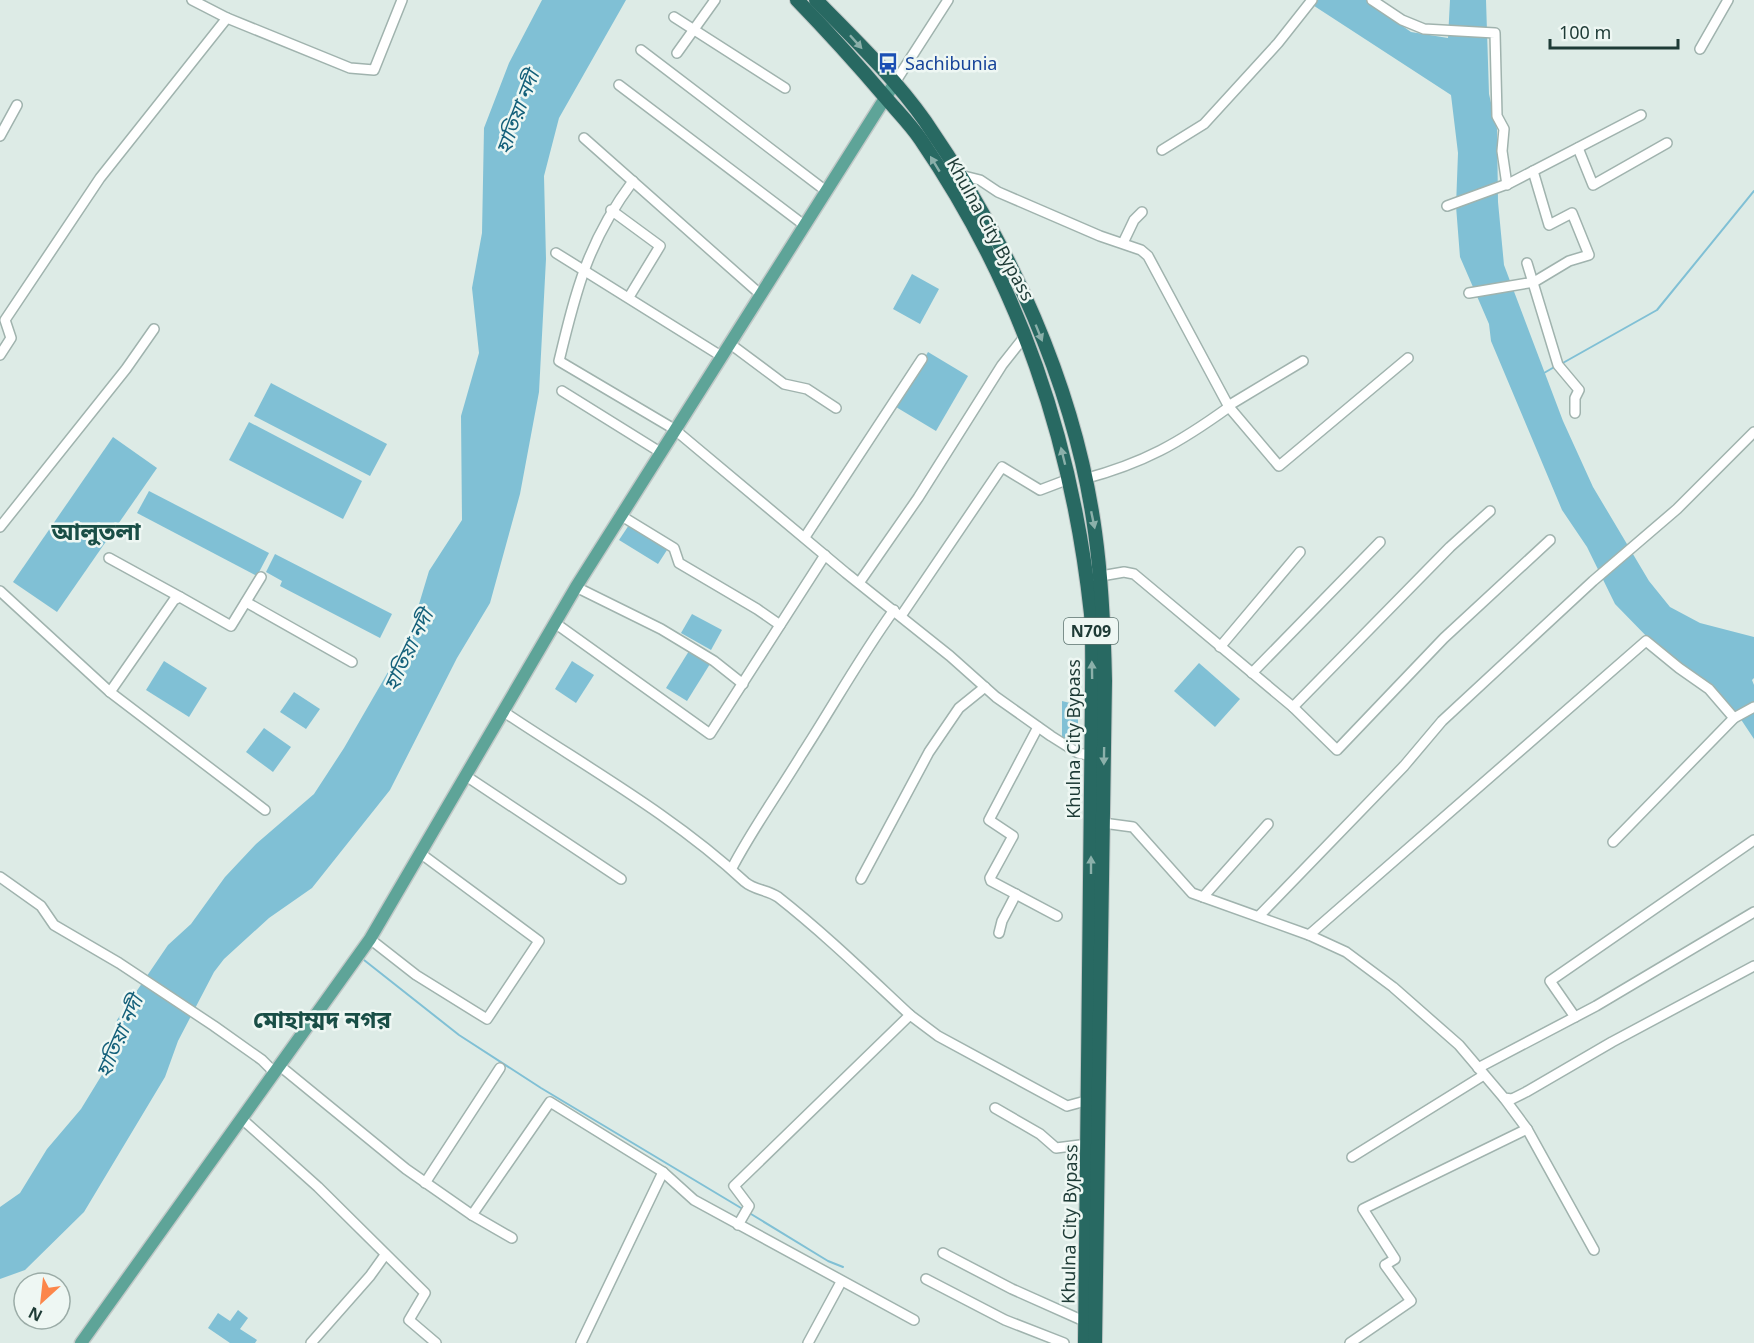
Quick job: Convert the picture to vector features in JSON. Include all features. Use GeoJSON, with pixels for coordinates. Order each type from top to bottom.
{"type":"FeatureCollection","features":[{"type":"Feature","properties":{"kind":"highway","name":"Khulna City Bypass"},"geometry":{"type":"LineString","coordinates":[[797,0],[920,138],[980,240],[1025,336],[1047,395],[1069,479],[1091,616],[1092,756],[1085,1343]]}},
{"type":"Feature","properties":{"kind":"highway","name":"Khulna City Bypass"},"geometry":{"type":"LineString","coordinates":[[816,0],[924,120],[988,222],[1020,285],[1066,402],[1095,530],[1101,576],[1105,681],[1095,1343]]}},
{"type":"Feature","properties":{"kind":"main road"},"geometry":{"type":"LineString","coordinates":[[84,1341],[370,939],[620,515],[894,84]]}},
{"type":"Feature","properties":{"kind":"street"},"geometry":{"type":"LineString","coordinates":[[192,0],[225,22],[350,68],[374,70],[402,0]]}},
{"type":"Feature","properties":{"kind":"street"},"geometry":{"type":"LineString","coordinates":[[677,53],[715,0]]}},
{"type":"Feature","properties":{"kind":"street"},"geometry":{"type":"LineString","coordinates":[[894,84],[948,0]]}},
{"type":"Feature","properties":{"kind":"street"},"geometry":{"type":"LineString","coordinates":[[1372,0],[1402,20],[1424,29],[1495,33],[1497,116],[1504,129],[1502,152],[1504,186]]}},
{"type":"Feature","properties":{"kind":"street"},"geometry":{"type":"LineString","coordinates":[[1700,49],[1728,0]]}},
{"type":"Feature","properties":{"kind":"street"},"geometry":{"type":"LineString","coordinates":[[1162,150],[1204,124],[1310,3]]}},
{"type":"Feature","properties":{"kind":"street"},"geometry":{"type":"LineString","coordinates":[[674,17],[785,88]]}},
{"type":"Feature","properties":{"kind":"street"},"geometry":{"type":"LineString","coordinates":[[0,354],[11,338],[2,320],[100,178],[225,22]]}},
{"type":"Feature","properties":{"kind":"street"},"geometry":{"type":"LineString","coordinates":[[641,50],[826,191]]}},
{"type":"Feature","properties":{"kind":"street"},"geometry":{"type":"LineString","coordinates":[[619,85],[804,225]]}},
{"type":"Feature","properties":{"kind":"street"},"geometry":{"type":"LineString","coordinates":[[0,136],[17,105]]}},
{"type":"Feature","properties":{"kind":"street"},"geometry":{"type":"LineString","coordinates":[[1450,206],[1504,186],[1641,115]]}},
{"type":"Feature","properties":{"kind":"street"},"geometry":{"type":"LineString","coordinates":[[584,138],[760,294]]}},
{"type":"Feature","properties":{"kind":"street"},"geometry":{"type":"LineString","coordinates":[[1578,148],[1593,185],[1667,142]]}},
{"type":"Feature","properties":{"kind":"street"},"geometry":{"type":"LineString","coordinates":[[1471,293],[1534,282],[1569,261],[1589,255],[1572,213],[1549,225],[1533,171]]}},
{"type":"Feature","properties":{"kind":"street"},"geometry":{"type":"LineString","coordinates":[[959,175],[980,180],[998,192],[1100,236],[1141,250],[1153,261],[1229,406],[1279,466],[1408,357]]}},
{"type":"Feature","properties":{"kind":"street"},"geometry":{"type":"LineString","coordinates":[[633,182],[611,210],[583,268],[559,361],[674,429],[985,687],[1038,727],[1078,753],[1092,756]]}},
{"type":"Feature","properties":{"kind":"street"},"geometry":{"type":"LineString","coordinates":[[611,210],[660,246],[629,297]]}},
{"type":"Feature","properties":{"kind":"street"},"geometry":{"type":"LineString","coordinates":[[1123,243],[1134,220],[1142,212]]}},
{"type":"Feature","properties":{"kind":"street"},"geometry":{"type":"LineString","coordinates":[[556,253],[721,356]]}},
{"type":"Feature","properties":{"kind":"street"},"geometry":{"type":"LineString","coordinates":[[1527,263],[1534,282],[1539,309],[1558,365],[1579,390],[1575,398],[1575,413]]}},
{"type":"Feature","properties":{"kind":"street"},"geometry":{"type":"LineString","coordinates":[[0,527],[126,369],[154,329]]}},
{"type":"Feature","properties":{"kind":"street"},"geometry":{"type":"LineString","coordinates":[[859,583],[924,490],[1002,365],[1025,336]]}},
{"type":"Feature","properties":{"kind":"street"},"geometry":{"type":"LineString","coordinates":[[729,343],[784,384],[807,389],[836,408]]}},
{"type":"Feature","properties":{"kind":"street"},"geometry":{"type":"LineString","coordinates":[[805,537],[900,396],[922,359]]}},
{"type":"Feature","properties":{"kind":"street"},"geometry":{"type":"LineString","coordinates":[[1084,479],[1122,469],[1149,458],[1186,438],[1229,406],[1303,361]]}},
{"type":"Feature","properties":{"kind":"street"},"geometry":{"type":"LineString","coordinates":[[562,391],[660,452]]}},
{"type":"Feature","properties":{"kind":"street"},"geometry":{"type":"LineString","coordinates":[[1259,916],[1404,766],[1442,721],[1593,581],[1634,547],[1754,432]]}},
{"type":"Feature","properties":{"kind":"street"},"geometry":{"type":"LineString","coordinates":[[732,867],[762,814],[786,781],[842,686],[1002,466],[1040,490],[1069,479]]}},
{"type":"Feature","properties":{"kind":"street"},"geometry":{"type":"LineString","coordinates":[[1293,707],[1450,547],[1490,511]]}},
{"type":"Feature","properties":{"kind":"street"},"geometry":{"type":"LineString","coordinates":[[620,515],[674,548],[679,563],[757,609],[780,626]]}},
{"type":"Feature","properties":{"kind":"street"},"geometry":{"type":"LineString","coordinates":[[1101,576],[1128,572],[1134,574],[1293,707],[1337,750],[1444,638],[1550,540]]}},
{"type":"Feature","properties":{"kind":"street"},"geometry":{"type":"LineString","coordinates":[[1252,673],[1380,542]]}},
{"type":"Feature","properties":{"kind":"street"},"geometry":{"type":"LineString","coordinates":[[1220,647],[1300,552]]}},
{"type":"Feature","properties":{"kind":"street"},"geometry":{"type":"LineString","coordinates":[[555,623],[710,734],[825,555]]}},
{"type":"Feature","properties":{"kind":"street"},"geometry":{"type":"LineString","coordinates":[[109,558],[231,626],[261,577]]}},
{"type":"Feature","properties":{"kind":"street"},"geometry":{"type":"LineString","coordinates":[[576,588],[661,629],[714,661],[743,684]]}},
{"type":"Feature","properties":{"kind":"street"},"geometry":{"type":"LineString","coordinates":[[0,591],[110,692],[265,810]]}},
{"type":"Feature","properties":{"kind":"street"},"geometry":{"type":"LineString","coordinates":[[110,692],[174,600],[180,597]]}},
{"type":"Feature","properties":{"kind":"street"},"geometry":{"type":"LineString","coordinates":[[246,602],[352,662]]}},
{"type":"Feature","properties":{"kind":"street"},"geometry":{"type":"LineString","coordinates":[[1309,935],[1647,641],[1678,668],[1709,689],[1736,718]]}},
{"type":"Feature","properties":{"kind":"street"},"geometry":{"type":"LineString","coordinates":[[861,879],[929,752],[959,708],[985,687]]}},
{"type":"Feature","properties":{"kind":"street"},"geometry":{"type":"LineString","coordinates":[[1613,842],[1736,718],[1754,707]]}},
{"type":"Feature","properties":{"kind":"street"},"geometry":{"type":"LineString","coordinates":[[504,712],[605,776],[732,867],[747,883],[775,895],[839,948],[910,1015],[938,1036],[1066,1106],[1089,1100]]}},
{"type":"Feature","properties":{"kind":"street"},"geometry":{"type":"LineString","coordinates":[[1038,727],[989,819],[1013,836],[991,881],[1057,916]]}},
{"type":"Feature","properties":{"kind":"street"},"geometry":{"type":"LineString","coordinates":[[466,776],[621,879]]}},
{"type":"Feature","properties":{"kind":"street"},"geometry":{"type":"LineString","coordinates":[[1103,823],[1133,827],[1185,887],[1203,897],[1309,935],[1346,952],[1393,987],[1459,1045],[1504,1098],[1527,1129],[1594,1250]]}},
{"type":"Feature","properties":{"kind":"street"},"geometry":{"type":"LineString","coordinates":[[1203,897],[1268,824]]}},
{"type":"Feature","properties":{"kind":"street"},"geometry":{"type":"LineString","coordinates":[[1575,1017],[1550,981],[1754,840]]}},
{"type":"Feature","properties":{"kind":"street"},"geometry":{"type":"LineString","coordinates":[[370,939],[416,975],[487,1019],[539,941],[420,853]]}},
{"type":"Feature","properties":{"kind":"street"},"geometry":{"type":"LineString","coordinates":[[0,877],[41,906],[54,926],[119,963],[214,1026],[278,1070],[424,1183],[512,1238]]}},
{"type":"Feature","properties":{"kind":"street"},"geometry":{"type":"LineString","coordinates":[[999,933],[1002,921],[1016,894]]}},
{"type":"Feature","properties":{"kind":"street"},"geometry":{"type":"LineString","coordinates":[[1352,1156],[1481,1072],[1754,912]]}},
{"type":"Feature","properties":{"kind":"street"},"geometry":{"type":"LineString","coordinates":[[1504,1098],[1512,1099],[1526,1092],[1612,1042],[1754,966]]}},
{"type":"Feature","properties":{"kind":"street"},"geometry":{"type":"LineString","coordinates":[[738,1225],[750,1206],[734,1186],[910,1015]]}},
{"type":"Feature","properties":{"kind":"street"},"geometry":{"type":"LineString","coordinates":[[424,1183],[500,1068]]}},
{"type":"Feature","properties":{"kind":"street"},"geometry":{"type":"LineString","coordinates":[[472,1215],[550,1102],[663,1172],[694,1200],[914,1320]]}},
{"type":"Feature","properties":{"kind":"street"},"geometry":{"type":"LineString","coordinates":[[995,1107],[1040,1134],[1056,1148],[1088,1144]]}},
{"type":"Feature","properties":{"kind":"street"},"geometry":{"type":"LineString","coordinates":[[242,1119],[318,1187],[425,1293],[409,1320],[436,1343]]}},
{"type":"Feature","properties":{"kind":"street"},"geometry":{"type":"LineString","coordinates":[[1350,1343],[1411,1301],[1385,1265],[1395,1259],[1363,1209],[1527,1129]]}},
{"type":"Feature","properties":{"kind":"street"},"geometry":{"type":"LineString","coordinates":[[581,1343],[663,1172]]}},
{"type":"Feature","properties":{"kind":"street"},"geometry":{"type":"LineString","coordinates":[[943,1253],[1012,1289],[1086,1322]]}},
{"type":"Feature","properties":{"kind":"street"},"geometry":{"type":"LineString","coordinates":[[311,1343],[370,1276],[385,1255]]}},
{"type":"Feature","properties":{"kind":"street"},"geometry":{"type":"LineString","coordinates":[[926,1279],[1005,1320],[1064,1343]]}},
{"type":"Feature","properties":{"kind":"street"},"geometry":{"type":"LineString","coordinates":[[808,1343],[841,1282]]}},
{"type":"Feature","properties":{"kind":"water","name":"হাতিয়া নদী"},"geometry":{"type":"Polygon","coordinates":[[[542,0],[626,0],[559,118],[544,176],[546,259],[539,392],[520,494],[490,603],[457,658],[390,790],[312,888],[269,918],[224,959],[214,972],[178,1041],[165,1077],[84,1212],[25,1270],[12,1271],[12,1275],[0,1279],[0,1207],[20,1193],[47,1149],[81,1109],[111,1060],[117,1020],[168,945],[191,924],[225,877],[256,844],[314,794],[344,748],[410,634],[429,571],[462,520],[461,416],[479,353],[472,288],[482,233],[484,128],[509,63],[542,0]]]}},
{"type":"Feature","properties":{"kind":"water"},"geometry":{"type":"Polygon","coordinates":[[[1305,0],[1366,0],[1411,32],[1448,38],[1450,0],[1486,0],[1489,94],[1497,129],[1498,202],[1504,265],[1563,421],[1593,487],[1649,581],[1670,607],[1700,623],[1754,637],[1754,678],[1752,680],[1754,685],[1754,739],[1740,718],[1723,700],[1654,644],[1615,604],[1587,547],[1562,510],[1491,341],[1489,324],[1460,257],[1456,206],[1458,153],[1451,95],[1305,0]]]}},
{"type":"Feature","properties":{"kind":"water"},"geometry":{"type":"Polygon","coordinates":[[[912,274],[939,289],[920,324],[893,309],[912,274]]]}},
{"type":"Feature","properties":{"kind":"water"},"geometry":{"type":"Polygon","coordinates":[[[928,352],[968,376],[936,431],[896,407],[928,352]]]}},
{"type":"Feature","properties":{"kind":"water"},"geometry":{"type":"Polygon","coordinates":[[[271,383],[387,444],[370,476],[254,416],[271,383]]]}},
{"type":"Feature","properties":{"kind":"water"},"geometry":{"type":"Polygon","coordinates":[[[249,422],[362,481],[343,519],[229,460],[249,422]]]}},
{"type":"Feature","properties":{"kind":"water"},"geometry":{"type":"Polygon","coordinates":[[[113,437],[157,468],[57,612],[13,582],[113,437]]]}},
{"type":"Feature","properties":{"kind":"water"},"geometry":{"type":"Polygon","coordinates":[[[149,491],[269,553],[257,576],[137,513],[149,491]]]}},
{"type":"Feature","properties":{"kind":"water"},"geometry":{"type":"Polygon","coordinates":[[[629,525],[667,550],[658,564],[619,540],[629,525]]]}},
{"type":"Feature","properties":{"kind":"water"},"geometry":{"type":"Polygon","coordinates":[[[275,554],[392,614],[380,638],[280,586],[282,581],[266,572],[275,554]]]}},
{"type":"Feature","properties":{"kind":"water"},"geometry":{"type":"Polygon","coordinates":[[[692,614],[722,630],[711,650],[681,633],[692,614]]]}},
{"type":"Feature","properties":{"kind":"water"},"geometry":{"type":"Polygon","coordinates":[[[689,651],[710,664],[687,701],[666,688],[689,651]]]}},
{"type":"Feature","properties":{"kind":"water"},"geometry":{"type":"Polygon","coordinates":[[[164,661],[207,688],[189,717],[146,690],[164,661]]]}},
{"type":"Feature","properties":{"kind":"water"},"geometry":{"type":"Polygon","coordinates":[[[572,661],[594,675],[576,703],[555,689],[572,661]]]}},
{"type":"Feature","properties":{"kind":"water"},"geometry":{"type":"Polygon","coordinates":[[[1199,663],[1240,699],[1215,727],[1174,691],[1199,663]]]}},
{"type":"Feature","properties":{"kind":"water"},"geometry":{"type":"Polygon","coordinates":[[[294,692],[320,709],[306,729],[280,712],[294,692]]]}},
{"type":"Feature","properties":{"kind":"water"},"geometry":{"type":"Polygon","coordinates":[[[1062,701],[1078,705],[1078,746],[1062,739],[1062,701]]]}},
{"type":"Feature","properties":{"kind":"water"},"geometry":{"type":"Polygon","coordinates":[[[264,728],[291,747],[273,772],[246,752],[264,728]]]}},
{"type":"Feature","properties":{"kind":"water"},"geometry":{"type":"Polygon","coordinates":[[[238,1310],[248,1318],[240,1329],[257,1340],[255,1343],[230,1343],[208,1328],[218,1313],[230,1321],[238,1310]]]}},
{"type":"Feature","properties":{"kind":"waterway"},"geometry":{"type":"LineString","coordinates":[[1561,364],[1657,310],[1754,191]]}},
{"type":"Feature","properties":{"kind":"waterway"},"geometry":{"type":"LineString","coordinates":[[1544,373],[1556,366]]}},
{"type":"Feature","properties":{"kind":"waterway"},"geometry":{"type":"LineString","coordinates":[[364,960],[459,1035],[541,1088],[741,1208]]}},
{"type":"Feature","properties":{"kind":"waterway"},"geometry":{"type":"LineString","coordinates":[[751,1214],[828,1261],[843,1267]]}},
{"type":"Feature","properties":{"kind":"place","name":"Sachibunia"},"geometry":{"type":"Point","coordinates":[888,63]}},
{"type":"Feature","properties":{"kind":"district","name":"আলুতলা"},"geometry":{"type":"Point","coordinates":[96,530]}},
{"type":"Feature","properties":{"kind":"district","name":"মোহাম্মদ নগর"},"geometry":{"type":"Point","coordinates":[322,1018]}}]}
